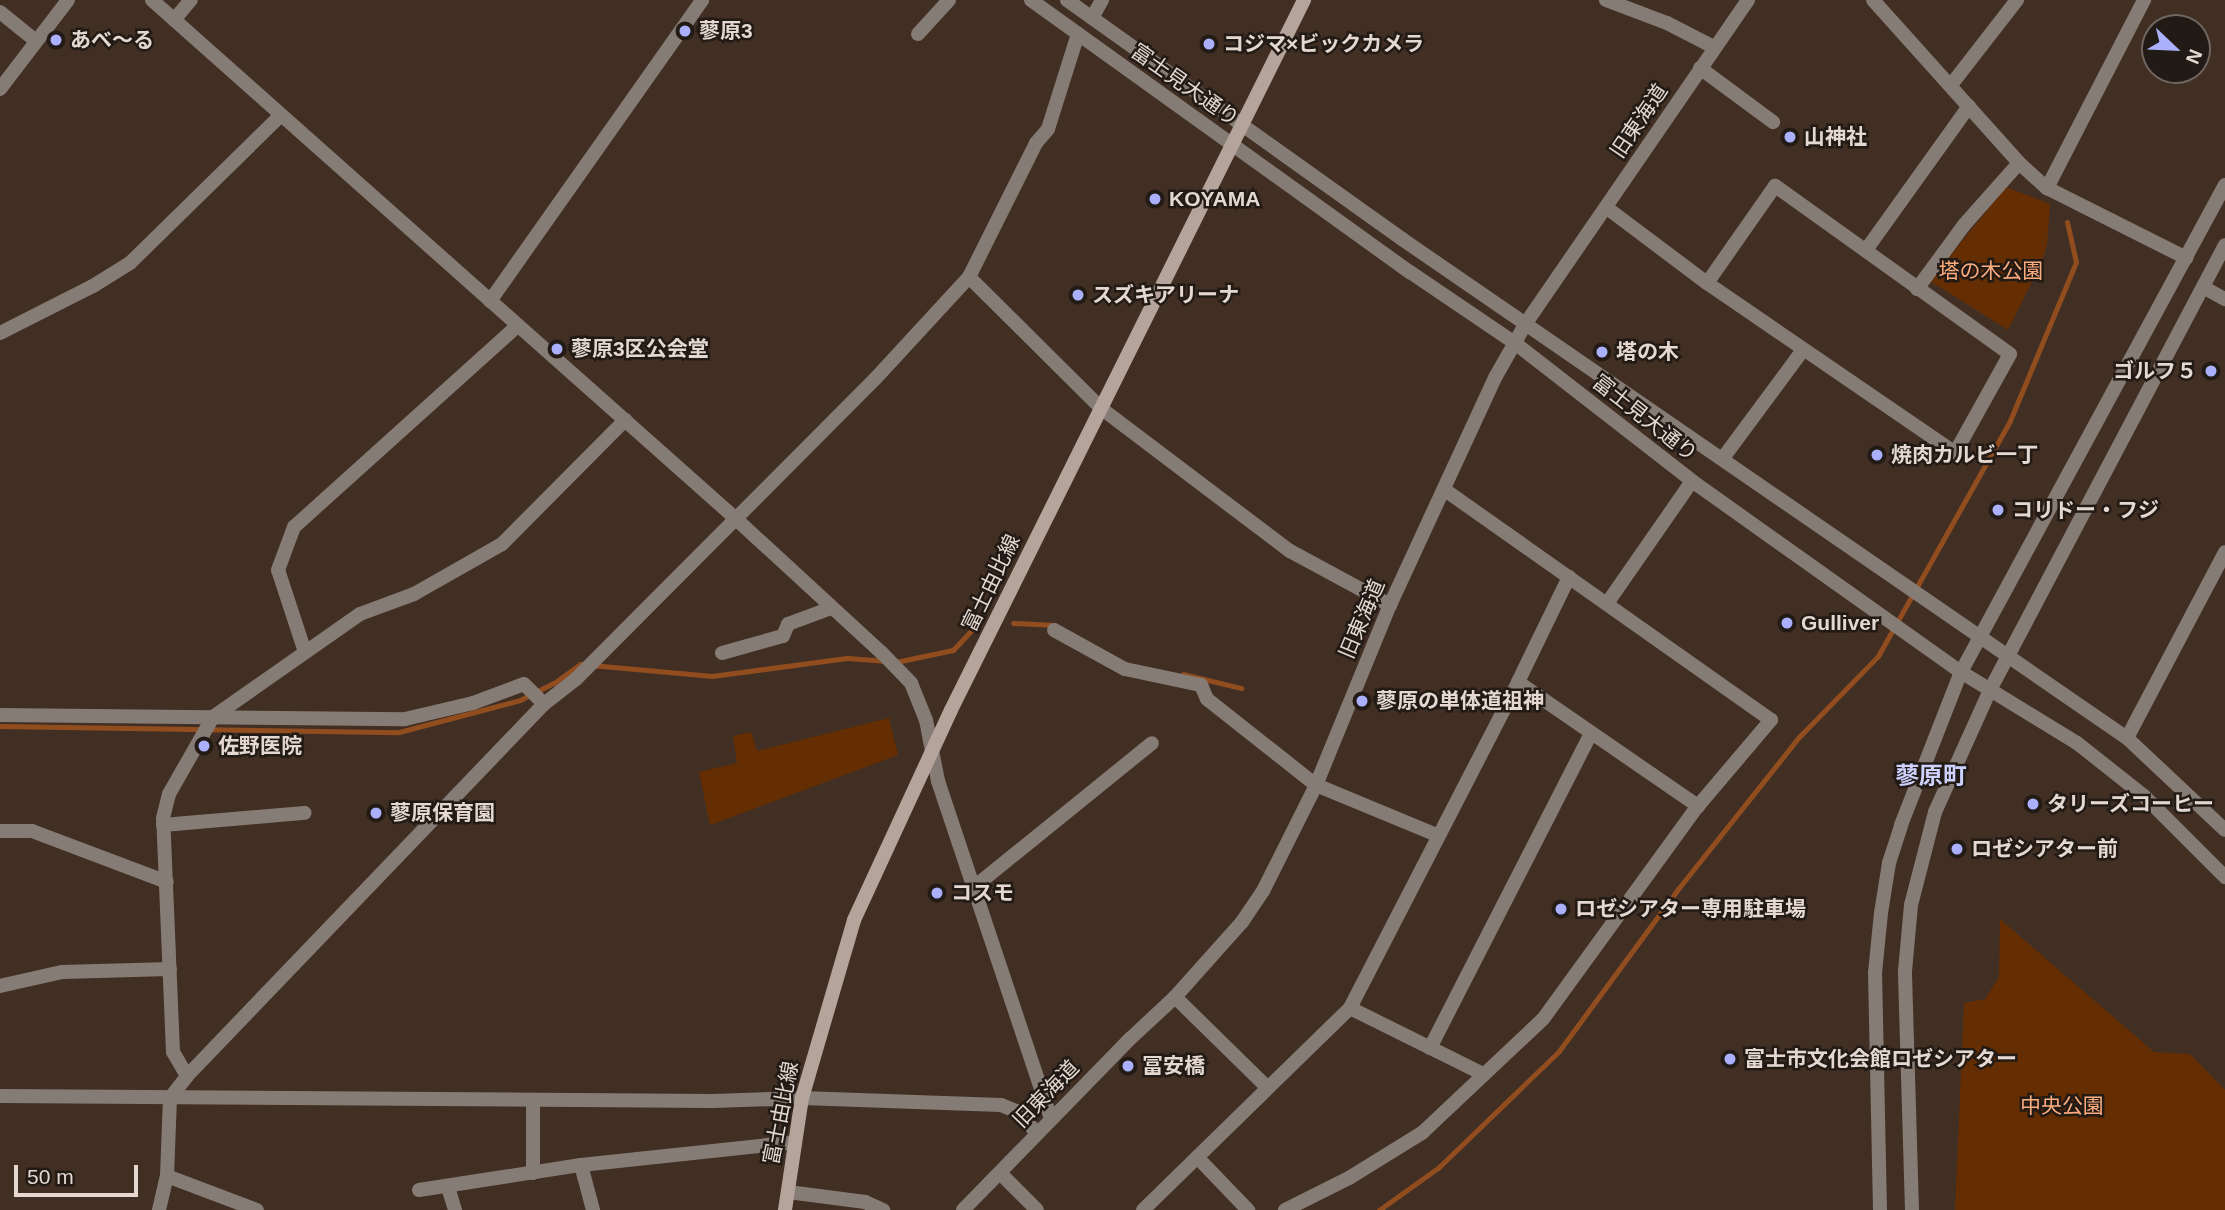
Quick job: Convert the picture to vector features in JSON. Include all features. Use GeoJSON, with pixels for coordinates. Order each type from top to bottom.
{"type":"FeatureCollection","features":[{"type":"Feature","properties":{"kind":"main road","name":"富士由比線"},"geometry":{"type":"LineString","coordinates":[[785,1210],[802,1098],[854,920],[932,750],[1304,0]]}},
{"type":"Feature","properties":{"kind":"street"},"geometry":{"type":"LineString","coordinates":[[0,89],[68,0]]}},
{"type":"Feature","properties":{"kind":"street"},"geometry":{"type":"LineString","coordinates":[[152,0],[735,518],[911,683],[921,708],[938,780],[1051,1119]]}},
{"type":"Feature","properties":{"kind":"street"},"geometry":{"type":"LineString","coordinates":[[174,20],[191,0]]}},
{"type":"Feature","properties":{"kind":"street"},"geometry":{"type":"LineString","coordinates":[[490,301],[702,0]]}},
{"type":"Feature","properties":{"kind":"street"},"geometry":{"type":"LineString","coordinates":[[918,34],[949,0]]}},
{"type":"Feature","properties":{"kind":"street","name":"富士見大通り"},"geometry":{"type":"LineString","coordinates":[[1031,0],[1515,343],[1692,481],[1961,672],[2077,743],[2144,796],[2225,877]]}},
{"type":"Feature","properties":{"kind":"street","name":"富士見大通り"},"geometry":{"type":"LineString","coordinates":[[1067,0],[1526,323],[2127,738],[2225,830]]}},
{"type":"Feature","properties":{"kind":"street"},"geometry":{"type":"LineString","coordinates":[[1092,18],[1102,0]]}},
{"type":"Feature","properties":{"kind":"street"},"geometry":{"type":"LineString","coordinates":[[1605,0],[1667,23],[1714,47]]}},
{"type":"Feature","properties":{"kind":"street","name":"旧東海道"},"geometry":{"type":"LineString","coordinates":[[963,1210],[1175,997],[1242,922],[1263,891],[1316,785],[1390,605],[1496,376],[1526,323],[1748,0]]}},
{"type":"Feature","properties":{"kind":"street"},"geometry":{"type":"LineString","coordinates":[[1951,85],[2017,0]]}},
{"type":"Feature","properties":{"kind":"street"},"geometry":{"type":"LineString","coordinates":[[2046,188],[2144,0]]}},
{"type":"Feature","properties":{"kind":"street"},"geometry":{"type":"LineString","coordinates":[[1878,2],[2019,163],[2046,188],[2186,258]]}},
{"type":"Feature","properties":{"kind":"street"},"geometry":{"type":"LineString","coordinates":[[0,12],[36,41]]}},
{"type":"Feature","properties":{"kind":"street"},"geometry":{"type":"LineString","coordinates":[[159,1210],[167,1176],[170,1098],[187,1076],[544,704],[576,679],[875,379],[969,277],[1035,143],[1048,129],[1078,34]]}},
{"type":"Feature","properties":{"kind":"street"},"geometry":{"type":"LineString","coordinates":[[1700,68],[1773,121]]}},
{"type":"Feature","properties":{"kind":"street"},"geometry":{"type":"LineString","coordinates":[[1866,250],[1969,106]]}},
{"type":"Feature","properties":{"kind":"street"},"geometry":{"type":"LineString","coordinates":[[0,332],[130,263],[280,116]]}},
{"type":"Feature","properties":{"kind":"street"},"geometry":{"type":"LineString","coordinates":[[1917,289],[1964,225],[2019,163]]}},
{"type":"Feature","properties":{"kind":"street"},"geometry":{"type":"LineString","coordinates":[[1880,1210],[1875,973],[1889,863],[1900,825],[1961,672],[2225,185]]}},
{"type":"Feature","properties":{"kind":"street"},"geometry":{"type":"LineString","coordinates":[[1606,208],[1707,283],[1955,453],[2010,354],[1774,186],[1707,283]]}},
{"type":"Feature","properties":{"kind":"street"},"geometry":{"type":"LineString","coordinates":[[1912,1203],[1905,971],[1910,905],[1935,812],[1990,690],[2225,245]]}},
{"type":"Feature","properties":{"kind":"street"},"geometry":{"type":"LineString","coordinates":[[969,277],[1102,409],[1290,551],[1390,605]]}},
{"type":"Feature","properties":{"kind":"street"},"geometry":{"type":"LineString","coordinates":[[2203,287],[2225,299]]}},
{"type":"Feature","properties":{"kind":"street"},"geometry":{"type":"LineString","coordinates":[[305,652],[278,570],[294,527],[517,326]]}},
{"type":"Feature","properties":{"kind":"street"},"geometry":{"type":"LineString","coordinates":[[1723,458],[1803,350]]}},
{"type":"Feature","properties":{"kind":"street"},"geometry":{"type":"LineString","coordinates":[[187,1076],[173,1052],[163,825],[169,794],[213,717],[360,614],[414,594],[502,544],[625,420]]}},
{"type":"Feature","properties":{"kind":"street"},"geometry":{"type":"LineString","coordinates":[[1608,602],[1692,481]]}},
{"type":"Feature","properties":{"kind":"street"},"geometry":{"type":"LineString","coordinates":[[1285,1210],[1349,1178],[1422,1133],[1543,1019],[1698,806],[1771,720],[1445,489]]}},
{"type":"Feature","properties":{"kind":"street"},"geometry":{"type":"LineString","coordinates":[[2127,738],[2225,552]]}},
{"type":"Feature","properties":{"kind":"street"},"geometry":{"type":"LineString","coordinates":[[1143,1210],[1350,1008],[1569,577]]}},
{"type":"Feature","properties":{"kind":"street"},"geometry":{"type":"LineString","coordinates":[[722,653],[783,636],[788,624],[831,608]]}},
{"type":"Feature","properties":{"kind":"street"},"geometry":{"type":"LineString","coordinates":[[1054,630],[1125,669],[1201,685],[1207,699],[1316,785],[1437,835]]}},
{"type":"Feature","properties":{"kind":"street"},"geometry":{"type":"LineString","coordinates":[[1518,682],[1698,806]]}},
{"type":"Feature","properties":{"kind":"street"},"geometry":{"type":"LineString","coordinates":[[0,715],[405,719],[473,703],[524,684],[544,704]]}},
{"type":"Feature","properties":{"kind":"street"},"geometry":{"type":"LineString","coordinates":[[1430,1048],[1591,733]]}},
{"type":"Feature","properties":{"kind":"street"},"geometry":{"type":"LineString","coordinates":[[973,888],[1152,743]]}},
{"type":"Feature","properties":{"kind":"street"},"geometry":{"type":"LineString","coordinates":[[163,825],[304,813]]}},
{"type":"Feature","properties":{"kind":"street"},"geometry":{"type":"LineString","coordinates":[[0,831],[32,831],[167,882]]}},
{"type":"Feature","properties":{"kind":"street"},"geometry":{"type":"LineString","coordinates":[[0,986],[62,972],[170,969]]}},
{"type":"Feature","properties":{"kind":"street"},"geometry":{"type":"LineString","coordinates":[[1175,997],[1268,1088]]}},
{"type":"Feature","properties":{"kind":"street"},"geometry":{"type":"LineString","coordinates":[[1350,1008],[1483,1074]]}},
{"type":"Feature","properties":{"kind":"street"},"geometry":{"type":"LineString","coordinates":[[0,1096],[713,1101],[802,1098],[1001,1104],[1016,1111],[1037,1133]]}},
{"type":"Feature","properties":{"kind":"street"},"geometry":{"type":"LineString","coordinates":[[533,1100],[533,1173]]}},
{"type":"Feature","properties":{"kind":"street"},"geometry":{"type":"LineString","coordinates":[[419,1190],[581,1165],[795,1142]]}},
{"type":"Feature","properties":{"kind":"street"},"geometry":{"type":"LineString","coordinates":[[1197,1157],[1248,1210]]}},
{"type":"Feature","properties":{"kind":"street"},"geometry":{"type":"LineString","coordinates":[[581,1165],[593,1210]]}},
{"type":"Feature","properties":{"kind":"street"},"geometry":{"type":"LineString","coordinates":[[1000,1173],[1037,1210]]}},
{"type":"Feature","properties":{"kind":"street"},"geometry":{"type":"LineString","coordinates":[[167,1176],[257,1210]]}},
{"type":"Feature","properties":{"kind":"street"},"geometry":{"type":"LineString","coordinates":[[448,1187],[455,1210]]}},
{"type":"Feature","properties":{"kind":"street"},"geometry":{"type":"LineString","coordinates":[[788,1192],[865,1202],[883,1210]]}},
{"type":"Feature","properties":{"kind":"green space","name":"塔の木公園"},"geometry":{"type":"Polygon","coordinates":[[[2006,187],[2050,204],[2047,245],[2042,261],[2008,330],[1930,281],[2006,187]]]}},
{"type":"Feature","properties":{"kind":"green space"},"geometry":{"type":"Polygon","coordinates":[[[889,718],[898,755],[710,825],[699,772],[737,763],[733,736],[751,732],[757,751],[889,718]]]}},
{"type":"Feature","properties":{"kind":"green space","name":"中央公園"},"geometry":{"type":"Polygon","coordinates":[[[2000,919],[2154,1052],[2190,1054],[2225,1090],[2225,1210],[1955,1210],[1964,1003],[1985,999],[1999,977],[2000,919]]]}},
{"type":"Feature","properties":{"kind":"waterway"},"geometry":{"type":"LineString","coordinates":[[1379,1210],[1439,1167],[1559,1051],[1678,889],[1799,737],[1878,656],[2009,423],[2076,262],[2067,222]]}},
{"type":"Feature","properties":{"kind":"waterway"},"geometry":{"type":"LineString","coordinates":[[896,662],[953,650],[978,623]]}},
{"type":"Feature","properties":{"kind":"waterway"},"geometry":{"type":"LineString","coordinates":[[1013,623],[1055,625]]}},
{"type":"Feature","properties":{"kind":"waterway"},"geometry":{"type":"LineString","coordinates":[[0,726],[399,732],[520,700],[554,683],[580,664],[712,676],[847,658],[887,661]]}},
{"type":"Feature","properties":{"kind":"waterway"},"geometry":{"type":"LineString","coordinates":[[1183,674],[1241,688]]}},
{"type":"Feature","properties":{"kind":"place","name":"蓼原3"},"geometry":{"type":"Point","coordinates":[685,31]}},
{"type":"Feature","properties":{"kind":"place","name":"あべ〜る"},"geometry":{"type":"Point","coordinates":[56,40]}},
{"type":"Feature","properties":{"kind":"place","name":"コジマ×ビックカメラ"},"geometry":{"type":"Point","coordinates":[1209,44]}},
{"type":"Feature","properties":{"kind":"place","name":"山神社"},"geometry":{"type":"Point","coordinates":[1790,137]}},
{"type":"Feature","properties":{"kind":"place","name":"KOYAMA"},"geometry":{"type":"Point","coordinates":[1155,199]}},
{"type":"Feature","properties":{"kind":"place","name":"スズキアリーナ"},"geometry":{"type":"Point","coordinates":[1078,295]}},
{"type":"Feature","properties":{"kind":"place","name":"蓼原3区公会堂"},"geometry":{"type":"Point","coordinates":[557,349]}},
{"type":"Feature","properties":{"kind":"place","name":"塔の木"},"geometry":{"type":"Point","coordinates":[1602,352]}},
{"type":"Feature","properties":{"kind":"place","name":"ゴルフ５"},"geometry":{"type":"Point","coordinates":[2211,371]}},
{"type":"Feature","properties":{"kind":"place","name":"焼肉カルビ一丁"},"geometry":{"type":"Point","coordinates":[1877,455]}},
{"type":"Feature","properties":{"kind":"place","name":"コリドー・フジ"},"geometry":{"type":"Point","coordinates":[1998,510]}},
{"type":"Feature","properties":{"kind":"place","name":"Gulliver"},"geometry":{"type":"Point","coordinates":[1787,623]}},
{"type":"Feature","properties":{"kind":"place","name":"蓼原の単体道祖神"},"geometry":{"type":"Point","coordinates":[1362,701]}},
{"type":"Feature","properties":{"kind":"place","name":"佐野医院"},"geometry":{"type":"Point","coordinates":[204,746]}},
{"type":"Feature","properties":{"kind":"place","name":"タリーズコーヒー"},"geometry":{"type":"Point","coordinates":[2033,804]}},
{"type":"Feature","properties":{"kind":"place","name":"蓼原保育園"},"geometry":{"type":"Point","coordinates":[376,813]}},
{"type":"Feature","properties":{"kind":"place","name":"ロゼシアター前"},"geometry":{"type":"Point","coordinates":[1957,849]}},
{"type":"Feature","properties":{"kind":"place","name":"コスモ"},"geometry":{"type":"Point","coordinates":[937,893]}},
{"type":"Feature","properties":{"kind":"place","name":"ロゼシアター専用駐車場"},"geometry":{"type":"Point","coordinates":[1561,909]}},
{"type":"Feature","properties":{"kind":"place","name":"富士市文化会館ロゼシアター"},"geometry":{"type":"Point","coordinates":[1730,1059]}},
{"type":"Feature","properties":{"kind":"place","name":"冨安橋"},"geometry":{"type":"Point","coordinates":[1128,1066]}},
{"type":"Feature","properties":{"kind":"district","name":"蓼原町"},"geometry":{"type":"Point","coordinates":[1931,776]}}]}
